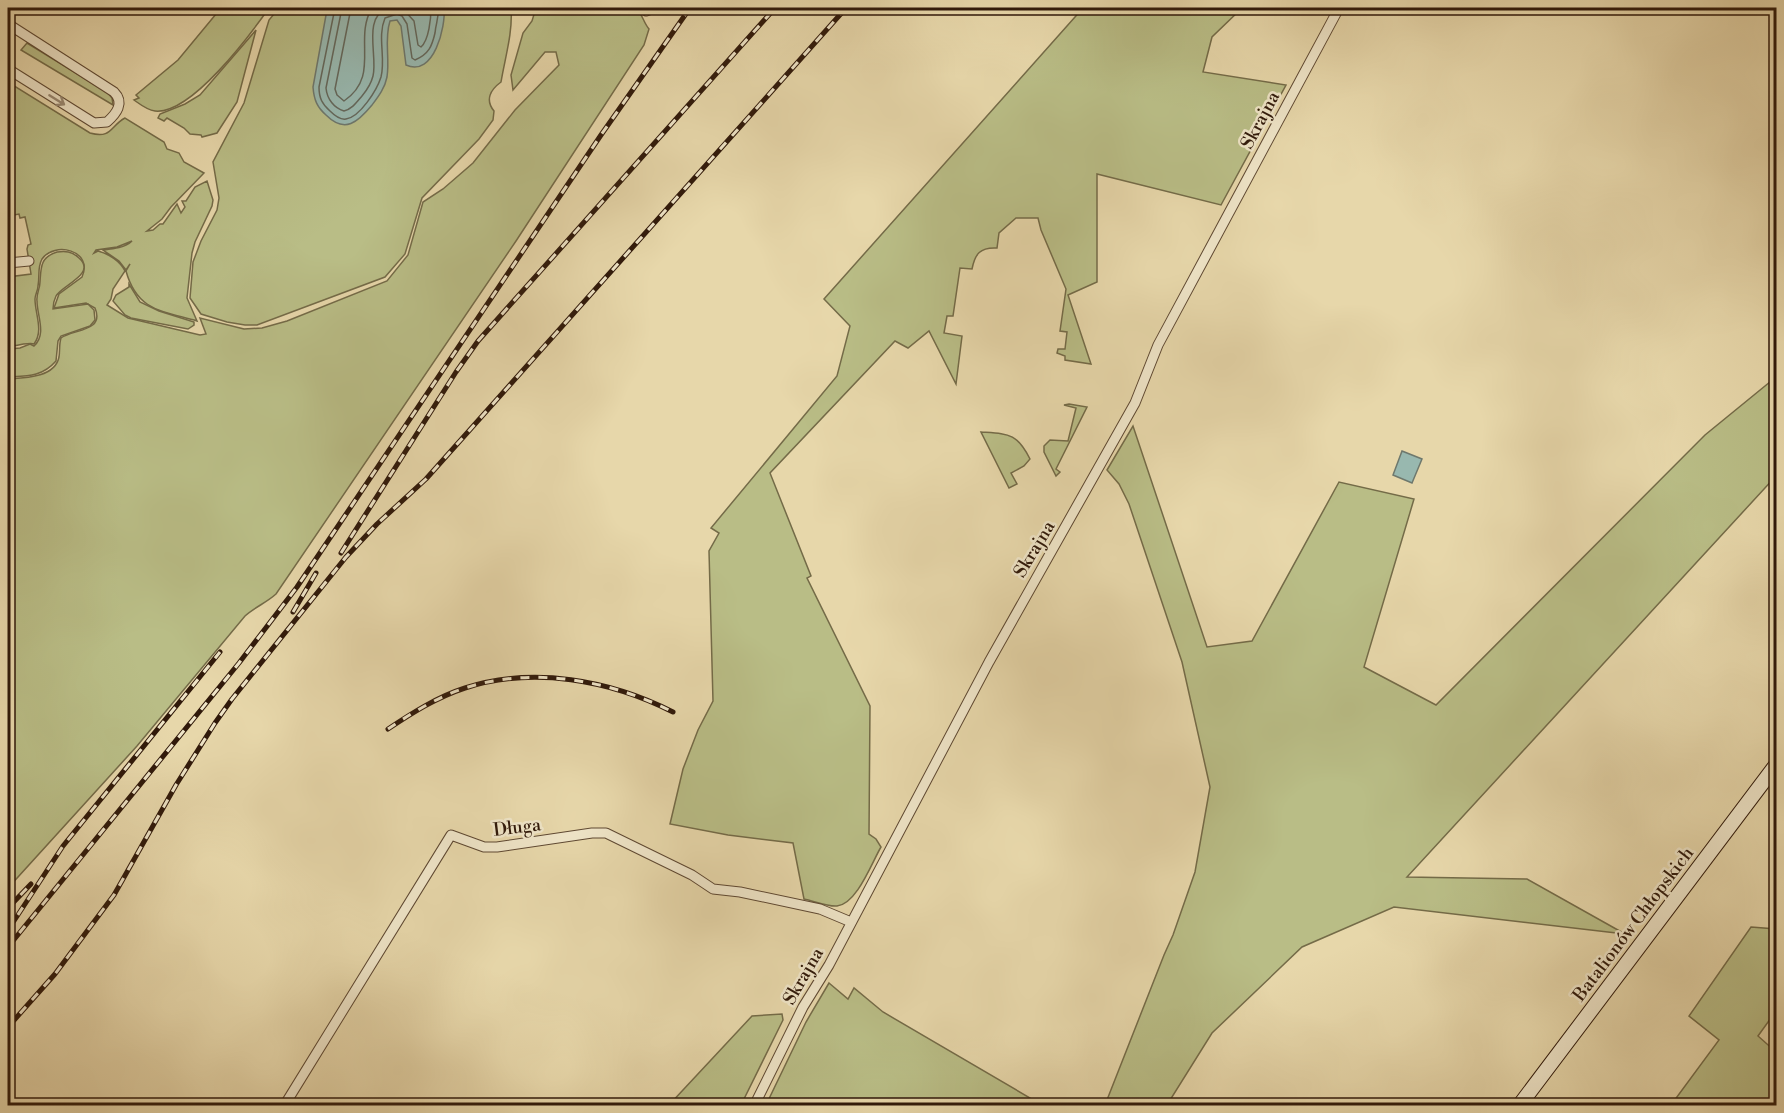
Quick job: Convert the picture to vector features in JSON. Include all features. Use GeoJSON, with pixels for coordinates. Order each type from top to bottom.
{"type":"FeatureCollection","features":[{"type":"Feature","properties":{"kind":"street","name":"Skrajna"},"geometry":{"type":"LineString","coordinates":[[754,1106],[803,1007],[829,965],[989,662],[1135,403],[1158,345],[1339,8]]}},
{"type":"Feature","properties":{"kind":"street"},"geometry":{"type":"LineString","coordinates":[[8,24],[114,92],[119,100],[119,106],[112,118],[104,123],[94,123],[8,69]]}},
{"type":"Feature","properties":{"kind":"street"},"geometry":{"type":"LineString","coordinates":[[8,263],[29,261]]}},
{"type":"Feature","properties":{"kind":"street","name":"Batalionów Chłopskich"},"geometry":{"type":"LineString","coordinates":[[1519,1106],[1776,765]]}},
{"type":"Feature","properties":{"kind":"street","name":"Długa"},"geometry":{"type":"LineString","coordinates":[[284,1106],[451,835],[490,847],[606,833],[696,877],[713,889],[740,892],[820,909],[851,922]]}},
{"type":"Feature","properties":{"kind":"green space"},"geometry":{"type":"Polygon","coordinates":[[[221,8],[269,8],[234,54],[202,87],[185,100],[169,109],[155,111],[134,100],[139,98],[136,95],[178,60],[221,8]]]}},
{"type":"Feature","properties":{"kind":"green space"},"geometry":{"type":"Polygon","coordinates":[[[279,8],[511,8],[511,26],[501,82],[494,88],[489,99],[494,111],[493,120],[479,139],[422,198],[405,254],[385,277],[257,325],[245,325],[201,314],[190,298],[193,262],[217,210],[219,198],[213,162],[244,103],[269,20],[279,8]]]}},
{"type":"Feature","properties":{"kind":"green space"},"geometry":{"type":"Polygon","coordinates":[[[536,8],[635,8],[649,29],[644,45],[516,241],[276,594],[245,616],[137,746],[8,888],[8,379],[38,376],[51,369],[59,357],[61,338],[92,326],[97,316],[95,308],[86,303],[54,308],[59,294],[82,277],[84,268],[78,255],[71,251],[55,250],[42,259],[40,266],[35,299],[39,328],[37,339],[34,344],[8,347],[8,277],[31,274],[27,249],[31,244],[25,217],[20,218],[19,214],[8,216],[8,82],[90,133],[107,133],[125,118],[164,142],[167,149],[179,153],[184,162],[204,173],[162,219],[147,231],[163,224],[177,204],[181,213],[185,207],[182,201],[186,201],[195,187],[207,181],[213,200],[212,206],[192,253],[187,298],[197,321],[162,311],[144,302],[131,284],[126,271],[130,264],[126,270],[119,261],[103,250],[122,247],[132,241],[117,247],[96,250],[94,253],[98,251],[110,256],[125,271],[113,289],[107,305],[128,318],[200,335],[206,334],[200,318],[244,329],[262,328],[287,321],[387,281],[408,255],[423,202],[443,189],[473,163],[515,110],[559,65],[556,52],[545,52],[513,90],[511,75],[523,33],[532,21],[536,8]]]}},
{"type":"Feature","properties":{"kind":"green space"},"geometry":{"type":"Polygon","coordinates":[[[1083,8],[1242,8],[1212,37],[1203,72],[1286,85],[1221,205],[1097,174],[1097,282],[1068,295],[1091,364],[1065,360],[1065,356],[1057,353],[1058,349],[1065,349],[1067,332],[1060,331],[1066,289],[1038,218],[1016,218],[999,233],[997,248],[979,252],[972,269],[960,268],[953,316],[947,316],[944,333],[962,336],[956,384],[929,331],[908,348],[895,341],[770,473],[811,576],[807,578],[870,706],[869,834],[881,847],[857,890],[844,904],[825,905],[804,899],[793,843],[728,835],[670,824],[683,769],[698,730],[713,701],[709,551],[719,533],[711,528],[837,376],[850,326],[824,299],[1083,8]]]}},
{"type":"Feature","properties":{"kind":"green space"},"geometry":{"type":"Polygon","coordinates":[[[256,30],[237,102],[217,133],[202,137],[190,134],[167,118],[164,121],[158,118],[160,114],[200,95],[256,30]]]}},
{"type":"Feature","properties":{"kind":"green space"},"geometry":{"type":"Polygon","coordinates":[[[27,43],[107,92],[112,98],[113,105],[21,50],[27,43]]]}},
{"type":"Feature","properties":{"kind":"green space"},"geometry":{"type":"Polygon","coordinates":[[[57,252],[74,254],[83,264],[84,269],[76,279],[59,292],[53,309],[88,304],[94,310],[95,320],[90,326],[61,336],[58,341],[56,361],[45,370],[34,375],[8,377],[8,349],[30,344],[34,346],[40,336],[37,298],[41,268],[47,257],[57,252]]]}},
{"type":"Feature","properties":{"kind":"green space"},"geometry":{"type":"Polygon","coordinates":[[[129,284],[140,302],[159,311],[194,322],[194,325],[188,329],[125,315],[113,301],[116,295],[129,287],[129,284]]]}},
{"type":"Feature","properties":{"kind":"green space"},"geometry":{"type":"Polygon","coordinates":[[[1776,377],[1776,476],[1407,877],[1527,879],[1625,934],[1394,907],[1302,947],[1212,1033],[1167,1105],[1105,1105],[1173,935],[1195,872],[1210,787],[1182,662],[1129,504],[1119,484],[1107,470],[1133,426],[1207,647],[1252,641],[1339,482],[1414,499],[1364,667],[1436,705],[1705,435],[1776,377]]]}},
{"type":"Feature","properties":{"kind":"green space"},"geometry":{"type":"Polygon","coordinates":[[[1064,405],[1087,407],[1056,469],[1060,472],[1056,476],[1044,452],[1044,446],[1050,440],[1068,441],[1076,408],[1064,405]]]}},
{"type":"Feature","properties":{"kind":"green space"},"geometry":{"type":"Polygon","coordinates":[[[981,432],[1011,436],[1021,444],[1030,459],[1024,466],[1011,473],[1017,484],[1009,488],[981,432]]]}},
{"type":"Feature","properties":{"kind":"green space"},"geometry":{"type":"Polygon","coordinates":[[[1751,927],[1776,929],[1776,1011],[1758,1036],[1776,1052],[1776,1105],[1671,1105],[1719,1040],[1689,1016],[1751,927]]]}},
{"type":"Feature","properties":{"kind":"green space"},"geometry":{"type":"Polygon","coordinates":[[[829,983],[848,999],[854,988],[883,1012],[1042,1105],[766,1105],[806,1022],[829,983]]]}},
{"type":"Feature","properties":{"kind":"green space"},"geometry":{"type":"Polygon","coordinates":[[[782,1014],[783,1020],[741,1105],[669,1105],[752,1016],[782,1014]]]}},
{"type":"Feature","properties":{"kind":"water"},"geometry":{"type":"Polygon","coordinates":[[[330,8],[444,8],[443,26],[436,48],[424,64],[416,67],[406,65],[401,26],[397,20],[390,21],[387,35],[388,70],[385,85],[362,116],[351,124],[345,125],[333,121],[323,112],[313,92],[326,15],[330,8]]]}},
{"type":"Feature","properties":{"kind":"water"},"geometry":{"type":"Polygon","coordinates":[[[1402,451],[1422,459],[1412,483],[1393,475],[1402,451]]]}},
{"type":"Feature","properties":{"kind":"railway"},"geometry":{"type":"LineString","coordinates":[[8,947],[239,663],[297,587],[601,135],[690,8]]}},
{"type":"Feature","properties":{"kind":"railway"},"geometry":{"type":"LineString","coordinates":[[341,553],[478,341],[775,8]]}},
{"type":"Feature","properties":{"kind":"railway"},"geometry":{"type":"LineString","coordinates":[[8,1027],[55,974],[114,895],[176,785],[232,699],[346,557],[377,524],[426,479],[846,8]]}},
{"type":"Feature","properties":{"kind":"railway"},"geometry":{"type":"LineString","coordinates":[[293,612],[316,573]]}},
{"type":"Feature","properties":{"kind":"railway"},"geometry":{"type":"LineString","coordinates":[[8,930],[63,846],[220,652]]}},
{"type":"Feature","properties":{"kind":"railway"},"geometry":{"type":"LineString","coordinates":[[388,729],[425,706],[465,688],[491,681],[517,678],[544,677],[597,685],[649,701],[673,712]]}},
{"type":"Feature","properties":{"kind":"railway"},"geometry":{"type":"LineString","coordinates":[[8,908],[31,884]]}}]}
